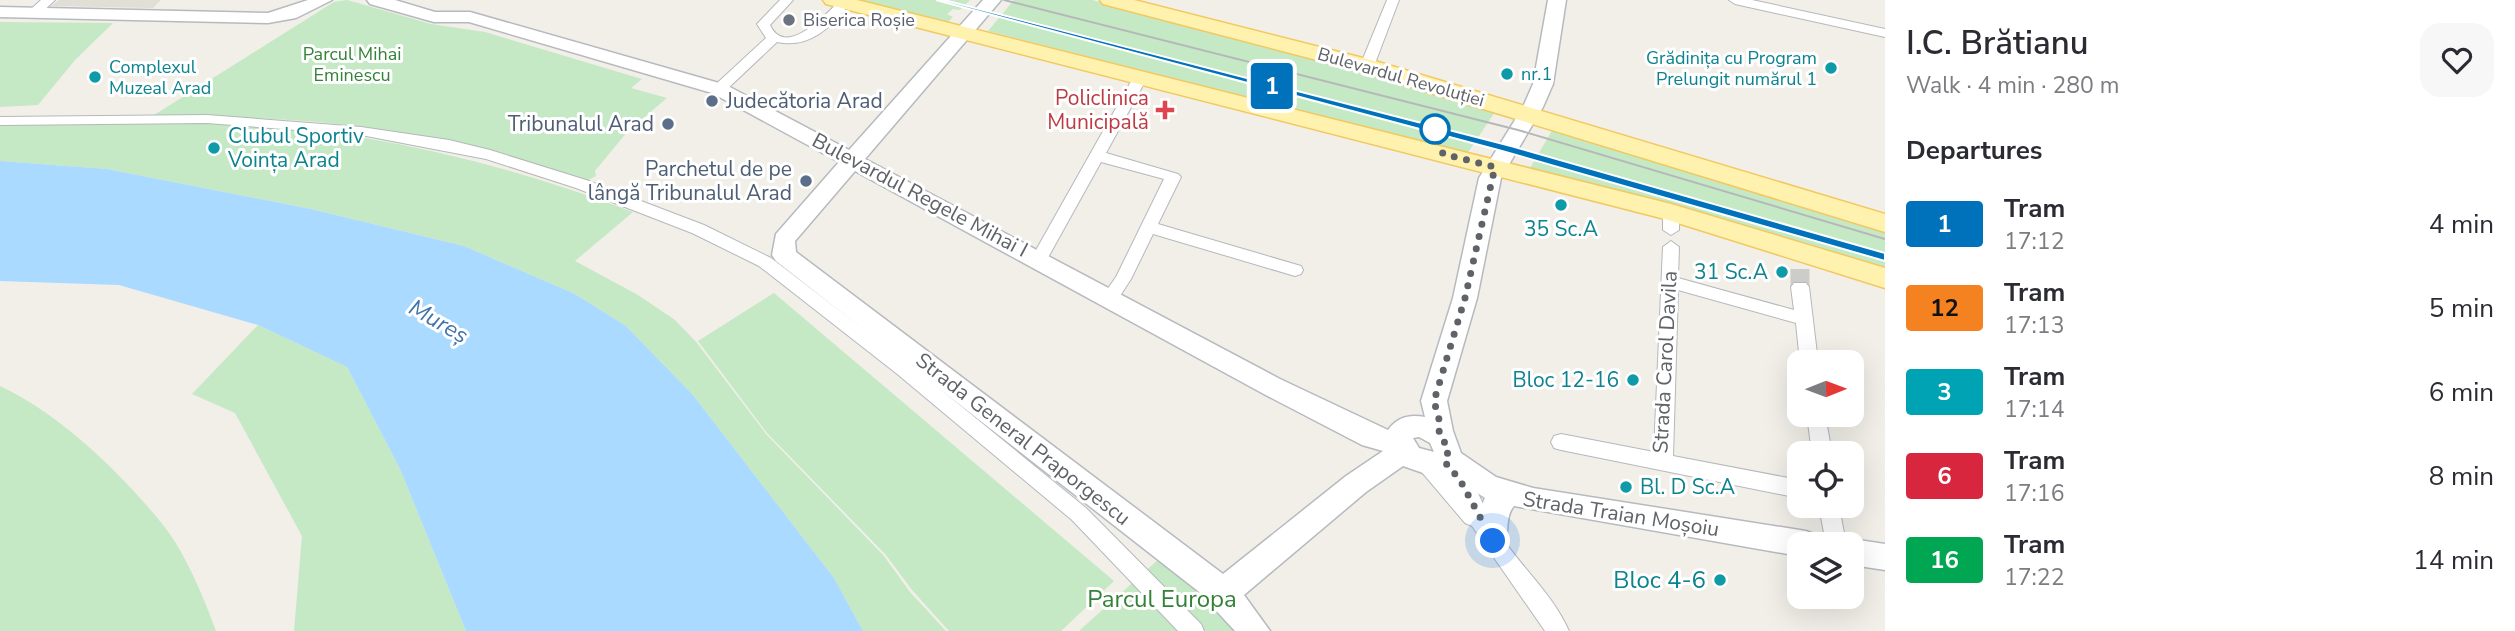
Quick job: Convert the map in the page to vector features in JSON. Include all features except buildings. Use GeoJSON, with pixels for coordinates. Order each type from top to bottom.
{"type":"FeatureCollection","features":[{"type":"Feature","properties":{"kind":"main road"},"geometry":{"type":"LineString","coordinates":[[0,12],[258,18],[280,16],[323,0]]}},
{"type":"Feature","properties":{"kind":"main road","name":"Bulevardul Regele Mihai I"},"geometry":{"type":"LineString","coordinates":[[376,0],[434,17],[470,17],[719,89],[1357,430],[1425,448]]}},
{"type":"Feature","properties":{"kind":"main road"},"geometry":{"type":"LineString","coordinates":[[452,16],[476,0]]}},
{"type":"Feature","properties":{"kind":"main road"},"geometry":{"type":"LineString","coordinates":[[853,159],[992,0]]}},
{"type":"Feature","properties":{"kind":"main road","name":"Bulevardul Revoluției"},"geometry":{"type":"LineString","coordinates":[[1110,0],[1367,66],[1885,223]]}},
{"type":"Feature","properties":{"kind":"main road"},"geometry":{"type":"LineString","coordinates":[[1223,593],[1356,484],[1425,448],[1440,423],[1434,401],[1465,298],[1495,167],[1529,114],[1543,84],[1558,0]]}},
{"type":"Feature","properties":{"kind":"main road"},"geometry":{"type":"LineString","coordinates":[[838,1],[1495,167],[1671,230],[1885,278]]}},
{"type":"Feature","properties":{"kind":"main road","name":"Strada General Praporgescu"},"geometry":{"type":"LineString","coordinates":[[853,159],[785,239],[784,255],[1223,593],[1254,631]]}},
{"type":"Feature","properties":{"kind":"main road","name":"Strada Traian Moșoiu"},"geometry":{"type":"LineString","coordinates":[[1425,448],[1475,480],[1507,494],[1787,541]]}},
{"type":"Feature","properties":{"kind":"main road"},"geometry":{"type":"LineString","coordinates":[[1489,535],[1495,507],[1507,494]]}},
{"type":"Feature","properties":{"kind":"main road"},"geometry":{"type":"LineString","coordinates":[[1864,554],[1885,557]]}},
{"type":"Feature","properties":{"kind":"street"},"geometry":{"type":"LineString","coordinates":[[34,13],[49,0]]}},
{"type":"Feature","properties":{"kind":"street"},"geometry":{"type":"LineString","coordinates":[[787,0],[763,24],[766,33],[774,37],[794,38],[814,33],[838,1]]}},
{"type":"Feature","properties":{"kind":"street"},"geometry":{"type":"LineString","coordinates":[[1367,66],[1393,0]]}},
{"type":"Feature","properties":{"kind":"street"},"geometry":{"type":"LineString","coordinates":[[1735,0],[1885,33]]}},
{"type":"Feature","properties":{"kind":"street"},"geometry":{"type":"LineString","coordinates":[[719,89],[774,37]]}},
{"type":"Feature","properties":{"kind":"street"},"geometry":{"type":"LineString","coordinates":[[1039,259],[1140,78]]}},
{"type":"Feature","properties":{"kind":"street"},"geometry":{"type":"LineString","coordinates":[[0,121],[207,119],[362,131],[449,145],[490,155],[581,184],[698,229],[765,262],[912,376],[1079,514],[1193,631]]}},
{"type":"Feature","properties":{"kind":"street"},"geometry":{"type":"LineString","coordinates":[[1095,155],[1172,177],[1149,227],[1110,298]]}},
{"type":"Feature","properties":{"kind":"street"},"geometry":{"type":"LineString","coordinates":[[1149,227],[1296,270]]}},
{"type":"Feature","properties":{"kind":"street","name":"Strada Carol Davila"},"geometry":{"type":"LineString","coordinates":[[1561,442],[1663,462],[1671,230]]}},
{"type":"Feature","properties":{"kind":"street"},"geometry":{"type":"LineString","coordinates":[[1669,281],[1803,319]]}},
{"type":"Feature","properties":{"kind":"street"},"geometry":{"type":"LineString","coordinates":[[1800,287],[1807,350]]}},
{"type":"Feature","properties":{"kind":"street"},"geometry":{"type":"LineString","coordinates":[[1425,448],[1558,631]]}},
{"type":"Feature","properties":{"kind":"street"},"geometry":{"type":"LineString","coordinates":[[1663,462],[1787,487]]}},
{"type":"Feature","properties":{"kind":"shaded area"},"geometry":{"type":"Polygon","coordinates":[[[59,0],[161,0],[153,8],[51,6],[59,0]]]}},
{"type":"Feature","properties":{"kind":"green space","name":"Parcul Mihai Eminescu"},"geometry":{"type":"Polygon","coordinates":[[[347,0],[431,24],[485,32],[642,79],[631,88],[667,98],[627,132],[595,171],[596,176],[587,181],[478,150],[342,124],[154,115],[334,2],[347,0]]]}},
{"type":"Feature","properties":{"kind":"green space"},"geometry":{"type":"Polygon","coordinates":[[[860,0],[970,0],[960,10],[953,9],[947,14],[953,17],[948,22],[860,0]]]}},
{"type":"Feature","properties":{"kind":"green space"},"geometry":{"type":"Polygon","coordinates":[[[1014,0],[1092,0],[1358,67],[1497,109],[1467,154],[988,31],[1014,0]]]}},
{"type":"Feature","properties":{"kind":"green space"},"geometry":{"type":"Polygon","coordinates":[[[0,22],[113,23],[75,60],[38,105],[0,107],[0,22]]]}},
{"type":"Feature","properties":{"kind":"green space"},"geometry":{"type":"Polygon","coordinates":[[[228,121],[344,134],[395,143],[532,178],[633,212],[575,261],[638,295],[675,320],[697,343],[766,434],[884,556],[910,592],[946,631],[863,631],[834,578],[693,395],[626,326],[575,294],[464,246],[311,209],[107,169],[0,161],[0,122],[228,121]]]}},
{"type":"Feature","properties":{"kind":"green space"},"geometry":{"type":"Polygon","coordinates":[[[1554,127],[1885,228],[1885,269],[1655,201],[1529,170],[1554,127]]]}},
{"type":"Feature","properties":{"kind":"green space"},"geometry":{"type":"Polygon","coordinates":[[[774,293],[1114,581],[1061,631],[949,631],[912,590],[886,555],[767,433],[698,341],[774,293]]]}},
{"type":"Feature","properties":{"kind":"green space"},"geometry":{"type":"Polygon","coordinates":[[[258,325],[347,367],[400,469],[466,631],[294,631],[302,536],[235,413],[192,394],[258,325]]]}},
{"type":"Feature","properties":{"kind":"green space"},"geometry":{"type":"Polygon","coordinates":[[[0,386],[67,428],[147,505],[179,548],[216,631],[0,631],[0,386]]]}},
{"type":"Feature","properties":{"kind":"green space","name":"Parcul Europa"},"geometry":{"type":"Polygon","coordinates":[[[1160,558],[1195,583],[1242,631],[1079,631],[1160,558]]]}},
{"type":"Feature","properties":{"kind":"water","name":"Mureș"},"geometry":{"type":"Polygon","coordinates":[[[0,161],[107,169],[311,209],[464,246],[575,294],[626,326],[693,395],[834,578],[863,631],[466,631],[400,469],[347,367],[258,325],[119,285],[0,281],[0,161]]]}},
{"type":"Feature","properties":{"kind":"tunnel"},"geometry":{"type":"LineString","coordinates":[[1800,269],[1800,287]]}},
{"type":"Feature","properties":{"kind":"tram line"},"geometry":{"type":"LineString","coordinates":[[941,0],[1507,148],[1885,257]]}},
{"type":"Feature","properties":{"kind":"tram line","name":"1"},"geometry":{"type":"LineString","coordinates":[[941,0],[1507,148],[1885,257]]}},
{"type":"Feature","properties":{"kind":"tram line"},"geometry":{"type":"LineString","coordinates":[[1004,0],[1518,130],[1885,239]]}},
{"type":"Feature","properties":{"kind":"place","name":"Biserica Roșie"},"geometry":{"type":"Point","coordinates":[789,20]}},
{"type":"Feature","properties":{"kind":"place","name":"Grădinița cu Program Prelungit numărul 1"},"geometry":{"type":"Point","coordinates":[1831,68]}},
{"type":"Feature","properties":{"kind":"place","name":"nr.1"},"geometry":{"type":"Point","coordinates":[1507,74]}},
{"type":"Feature","properties":{"kind":"place","name":"Complexul Muzeal Arad"},"geometry":{"type":"Point","coordinates":[95,77]}},
{"type":"Feature","properties":{"kind":"place","name":"Judecătoria Arad"},"geometry":{"type":"Point","coordinates":[712,101]}},
{"type":"Feature","properties":{"kind":"place","name":"Policlinica Municipală"},"geometry":{"type":"Point","coordinates":[1165,110]}},
{"type":"Feature","properties":{"kind":"place","name":"Tribunalul Arad"},"geometry":{"type":"Point","coordinates":[668,124]}},
{"type":"Feature","properties":{"kind":"place","name":"Clubul Sportiv Voința Arad"},"geometry":{"type":"Point","coordinates":[214,148]}},
{"type":"Feature","properties":{"kind":"place","name":"Parchetul de pe lângă Tribunalul Arad"},"geometry":{"type":"Point","coordinates":[806,181]}},
{"type":"Feature","properties":{"kind":"place","name":"35 Sc.A"},"geometry":{"type":"Point","coordinates":[1561,205]}},
{"type":"Feature","properties":{"kind":"place","name":"31 Sc.A"},"geometry":{"type":"Point","coordinates":[1782,272]}},
{"type":"Feature","properties":{"kind":"place","name":"Bloc 12-16"},"geometry":{"type":"Point","coordinates":[1633,380]}},
{"type":"Feature","properties":{"kind":"place","name":"Bl. D Sc.A"},"geometry":{"type":"Point","coordinates":[1626,487]}},
{"type":"Feature","properties":{"kind":"place","name":"Bloc 4-6"},"geometry":{"type":"Point","coordinates":[1720,580]}},
{"type":"Feature","properties":{"kind":"route"},"geometry":{"type":"LineString","coordinates":[[1435,129],[1443,154],[1495,167],[1490,178],[1465,298],[1434,401],[1440,423],[1439,433],[1449,450],[1444,461],[1460,480],[1493,541]]}}]}
